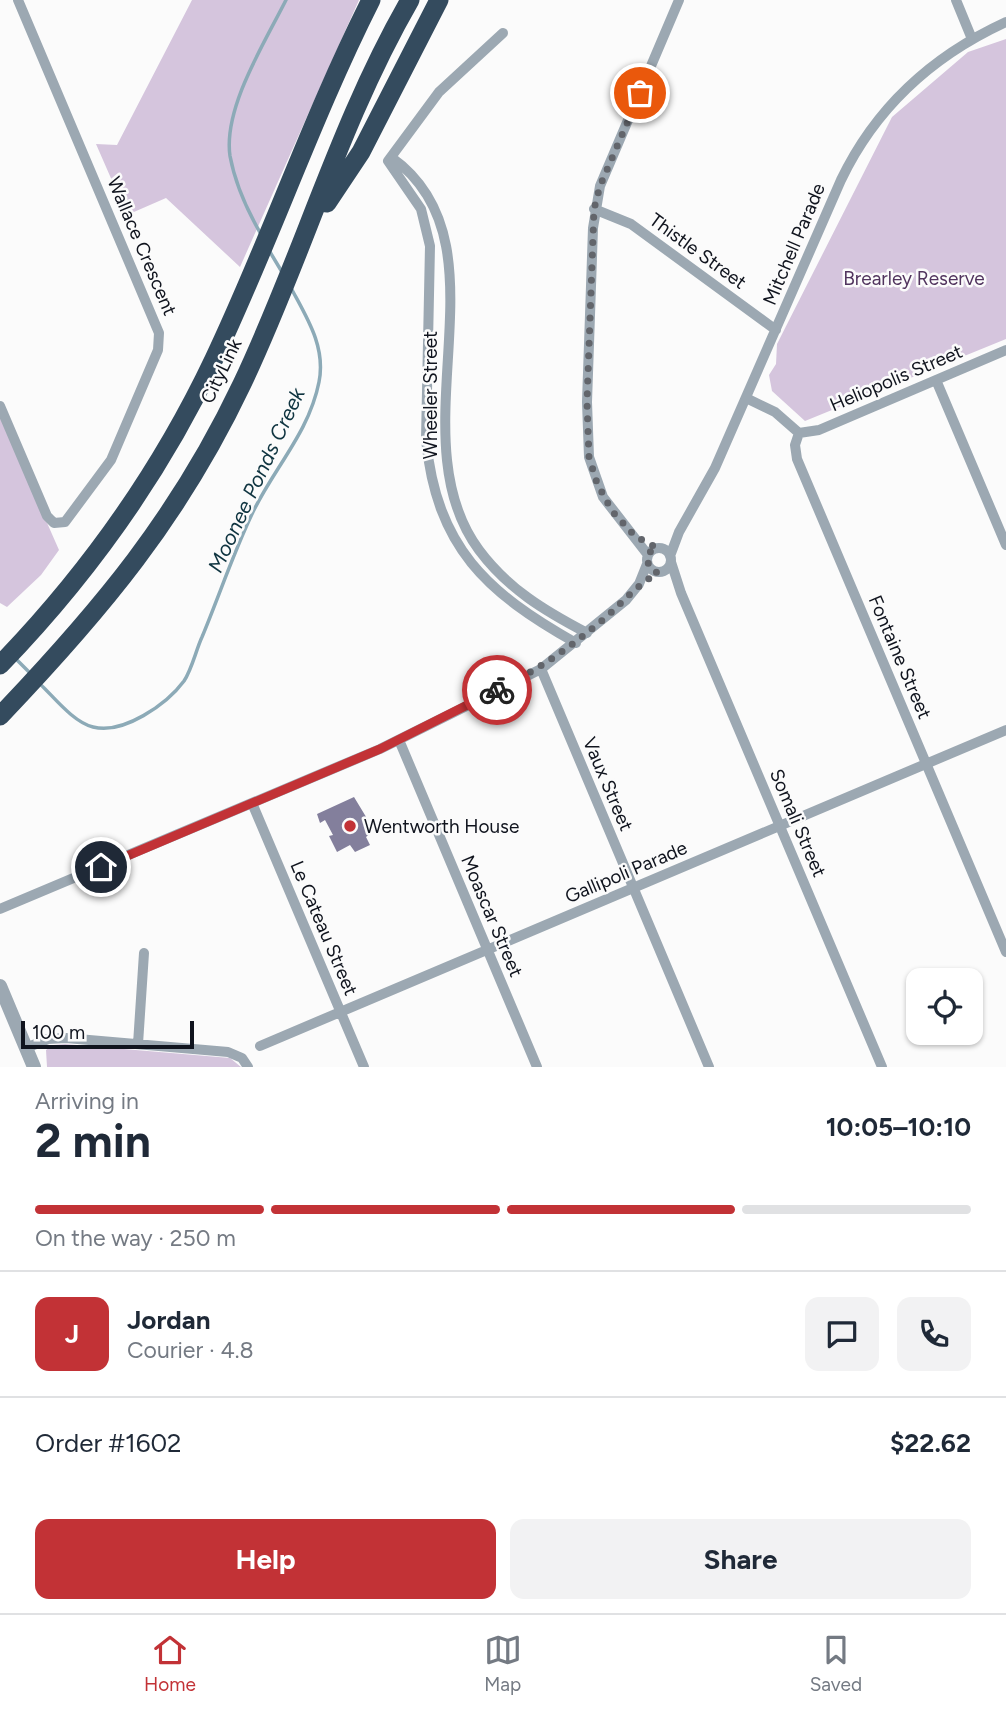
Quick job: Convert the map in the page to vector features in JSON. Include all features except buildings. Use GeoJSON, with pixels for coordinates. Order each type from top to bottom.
{"type":"FeatureCollection","features":[{"type":"Feature","properties":{"kind":"highway","name":"CityLink"},"geometry":{"type":"LineString","coordinates":[[0,665],[73,582],[148,478],[202,382],[247,284],[341,58],[371,0]]}},
{"type":"Feature","properties":{"kind":"highway","name":"CityLink"},"geometry":{"type":"LineString","coordinates":[[0,716],[103,605],[182,496],[242,384],[379,60],[410,0]]}},
{"type":"Feature","properties":{"kind":"highway"},"geometry":{"type":"LineString","coordinates":[[301,242],[361,152],[439,0]]}},
{"type":"Feature","properties":{"kind":"street","name":"Wallace Crescent"},"geometry":{"type":"LineString","coordinates":[[0,406],[47,516],[54,523],[65,522],[114,455],[158,349],[159,333],[18,0]]}},
{"type":"Feature","properties":{"kind":"street"},"geometry":{"type":"LineString","coordinates":[[671,559],[653,554],[603,497],[592,470],[587,443],[594,209],[600,186],[679,0]]}},
{"type":"Feature","properties":{"kind":"street"},"geometry":{"type":"LineString","coordinates":[[956,0],[972,39]]}},
{"type":"Feature","properties":{"kind":"street","name":"Mitchell Parade"},"geometry":{"type":"LineString","coordinates":[[639,584],[660,572],[671,559],[679,532],[704,491],[841,180],[863,139],[914,80],[972,39],[1006,22]]}},
{"type":"Feature","properties":{"kind":"street"},"geometry":{"type":"LineString","coordinates":[[389,159],[439,92],[503,33]]}},
{"type":"Feature","properties":{"kind":"street","name":"Wheeler Street"},"geometry":{"type":"LineString","coordinates":[[389,159],[432,199],[447,240],[445,453],[461,518],[479,550],[517,591],[552,615],[587,633]]}},
{"type":"Feature","properties":{"kind":"street","name":"Wheeler Street"},"geometry":{"type":"LineString","coordinates":[[389,159],[417,200],[429,238],[431,261],[426,440],[429,470],[439,509],[458,546],[495,590],[515,607],[576,643]]}},
{"type":"Feature","properties":{"kind":"street","name":"Thistle Street"},"geometry":{"type":"LineString","coordinates":[[594,209],[631,224],[776,330]]}},
{"type":"Feature","properties":{"kind":"street","name":"Heliopolis Street"},"geometry":{"type":"LineString","coordinates":[[799,433],[819,430],[1006,350]]}},
{"type":"Feature","properties":{"kind":"street"},"geometry":{"type":"LineString","coordinates":[[936,380],[1006,545]]}},
{"type":"Feature","properties":{"kind":"street"},"geometry":{"type":"LineString","coordinates":[[746,398],[775,412],[799,433]]}},
{"type":"Feature","properties":{"kind":"street","name":"Fontaine Street"},"geometry":{"type":"LineString","coordinates":[[799,433],[795,445],[797,459],[1006,953]]}},
{"type":"Feature","properties":{"kind":"street","name":"Mitchell Parade"},"geometry":{"type":"LineString","coordinates":[[0,909],[399,740],[541,669],[626,600],[639,584],[653,554],[679,532]]}},
{"type":"Feature","properties":{"kind":"street","name":"Somali Street"},"geometry":{"type":"LineString","coordinates":[[653,554],[660,572],[681,593]]}},
{"type":"Feature","properties":{"kind":"street","name":"Somali Street"},"geometry":{"type":"LineString","coordinates":[[671,559],[681,593],[882,1067]]}},
{"type":"Feature","properties":{"kind":"street","name":"Vaux Street"},"geometry":{"type":"LineString","coordinates":[[541,669],[709,1067]]}},
{"type":"Feature","properties":{"kind":"street","name":"Gallipoli Parade"},"geometry":{"type":"LineString","coordinates":[[260,1046],[1006,730]]}},
{"type":"Feature","properties":{"kind":"street","name":"Moascar Street"},"geometry":{"type":"LineString","coordinates":[[399,740],[537,1067]]}},
{"type":"Feature","properties":{"kind":"street","name":"Le Cateau Street"},"geometry":{"type":"LineString","coordinates":[[252,803],[364,1067]]}},
{"type":"Feature","properties":{"kind":"street"},"geometry":{"type":"LineString","coordinates":[[138,1044],[144,953]]}},
{"type":"Feature","properties":{"kind":"street"},"geometry":{"type":"LineString","coordinates":[[0,986],[34,1067]]}},
{"type":"Feature","properties":{"kind":"street"},"geometry":{"type":"LineString","coordinates":[[26,1048],[48,1039],[66,1038],[228,1052],[245,1063]]}},
{"type":"Feature","properties":{"kind":"green space"},"geometry":{"type":"Polygon","coordinates":[[[192,0],[359,0],[240,267],[166,198],[127,215],[96,144],[117,145],[192,0]]]}},
{"type":"Feature","properties":{"kind":"green space","name":"Brearley Reserve"},"geometry":{"type":"Polygon","coordinates":[[[1006,39],[1006,339],[805,421],[772,391],[769,375],[776,364],[777,344],[892,117],[968,52],[1006,39]]]}},
{"type":"Feature","properties":{"kind":"green space"},"geometry":{"type":"Polygon","coordinates":[[[0,416],[59,550],[41,575],[7,607],[0,603],[0,416]]]}},
{"type":"Feature","properties":{"kind":"green space"},"geometry":{"type":"Polygon","coordinates":[[[53,1045],[230,1058],[241,1067],[47,1067],[46,1050],[53,1045]]]}},
{"type":"Feature","properties":{"kind":"waterway","name":"Moonee Ponds Creek"},"geometry":{"type":"LineString","coordinates":[[262,236],[235,177],[230,156],[230,137],[233,117],[247,76],[286,0]]}},
{"type":"Feature","properties":{"kind":"waterway","name":"Moonee Ponds Creek"},"geometry":{"type":"LineString","coordinates":[[270,252],[282,272]]}},
{"type":"Feature","properties":{"kind":"waterway","name":"Moonee Ponds Creek"},"geometry":{"type":"LineString","coordinates":[[40,684],[78,720],[93,727],[105,728],[143,716],[167,699],[184,681],[252,514],[299,434],[319,382],[320,357],[314,333],[291,288]]}},
{"type":"Feature","properties":{"kind":"waterway","name":"Moonee Ponds Creek"},"geometry":{"type":"LineString","coordinates":[[16,659],[30,673]]}},
{"type":"Feature","properties":{"kind":"way so far"},"geometry":{"type":"LineString","coordinates":[[497,690],[548,664],[626,600],[639,584],[658,573],[649,567],[647,561],[650,552],[657,548],[635,536],[622,524],[603,497],[592,470],[586,428],[594,209],[600,186],[640,93]]}},
{"type":"Feature","properties":{"kind":"place","name":"Wentworth House"},"geometry":{"type":"Point","coordinates":[350,826]}},
{"type":"Feature","properties":{"kind":"route"},"geometry":{"type":"LineString","coordinates":[[101,867],[380,749],[497,690]]}}]}
